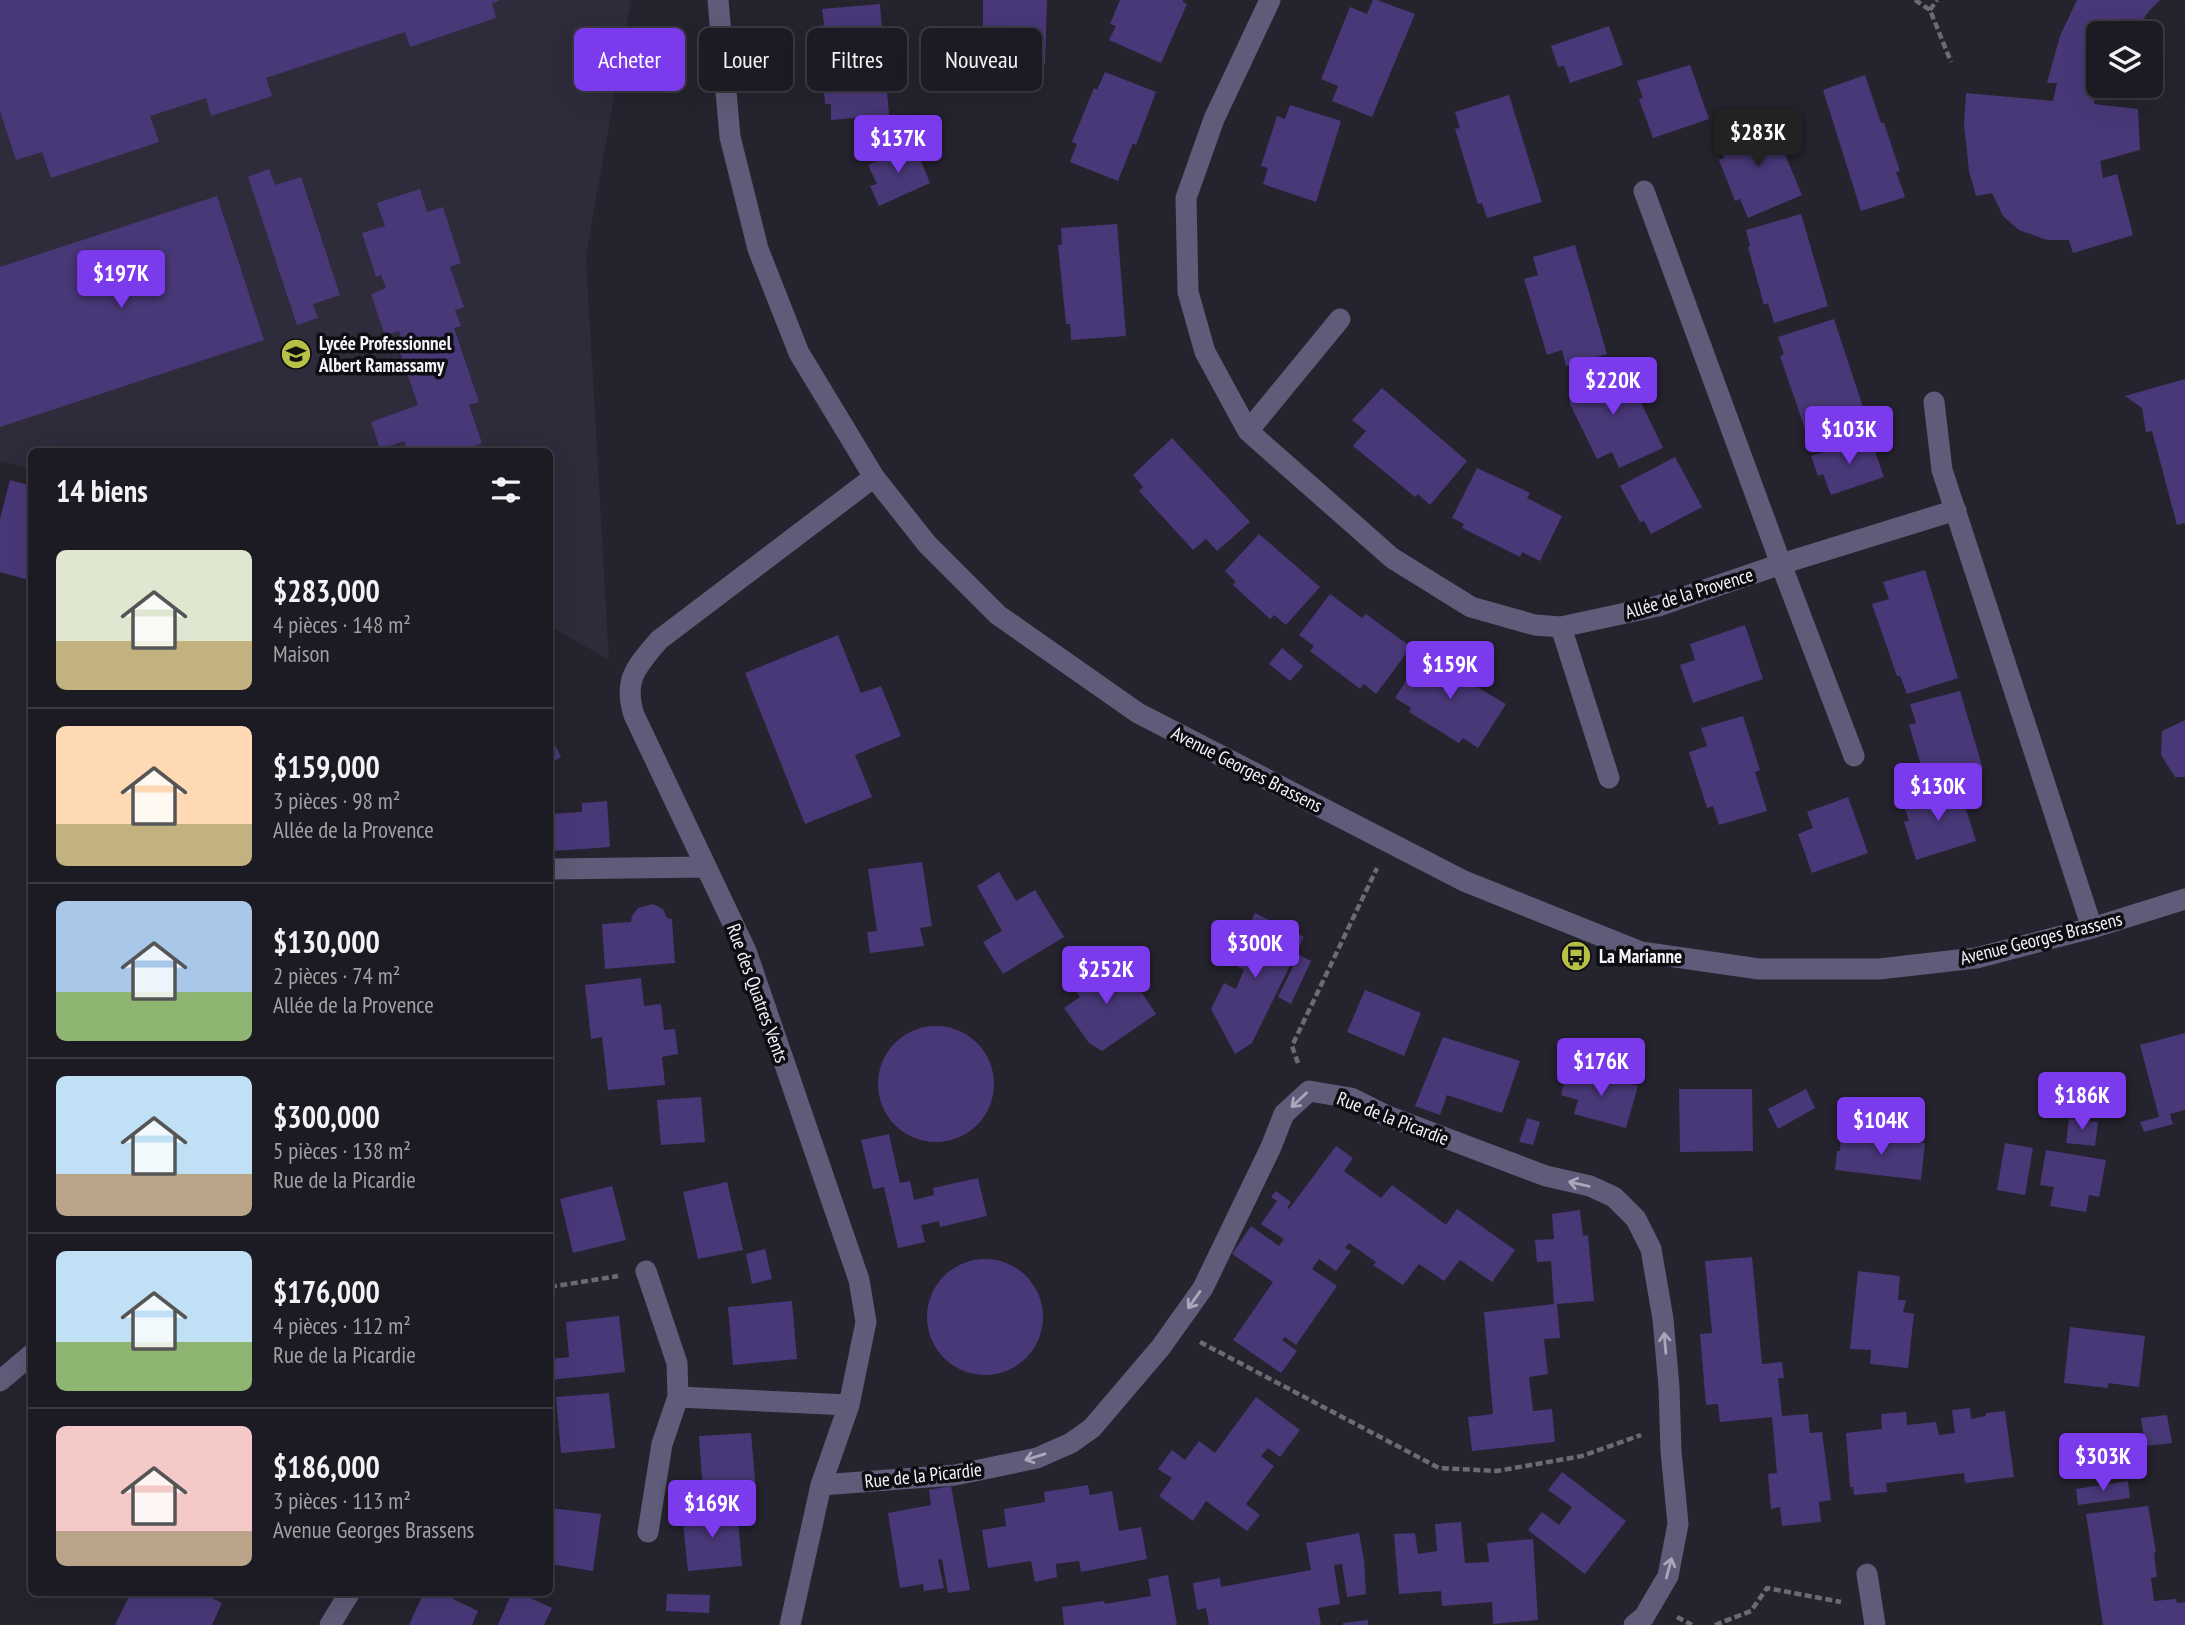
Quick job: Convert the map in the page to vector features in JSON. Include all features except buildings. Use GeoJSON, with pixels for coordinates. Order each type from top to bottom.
{"type":"FeatureCollection","features":[{"type":"Feature","properties":{"kind":"street","name":"Avenue Georges Brassens"},"geometry":{"type":"LineString","coordinates":[[718,0],[730,137],[758,249],[799,354],[874,477],[927,544],[998,615],[1138,713],[1464,881],[1641,952],[1759,969],[1879,969],[1976,958],[2092,928],[2185,899]]}},
{"type":"Feature","properties":{"kind":"street","name":"Allée de la Provence"},"geometry":{"type":"LineString","coordinates":[[1269,0],[1214,119],[1186,198],[1188,292],[1205,352],[1248,431],[1392,558],[1471,607],[1535,625],[1561,626],[1658,606],[1781,564],[1956,510]]}},
{"type":"Feature","properties":{"kind":"street"},"geometry":{"type":"LineString","coordinates":[[1644,191],[1854,756]]}},
{"type":"Feature","properties":{"kind":"street"},"geometry":{"type":"LineString","coordinates":[[1248,431],[1340,319]]}},
{"type":"Feature","properties":{"kind":"street"},"geometry":{"type":"LineString","coordinates":[[1934,402],[1942,470],[2092,928]]}},
{"type":"Feature","properties":{"kind":"street","name":"Rue des Quatres Vents"},"geometry":{"type":"LineString","coordinates":[[790,1625],[821,1485],[849,1405],[866,1322],[859,1280],[746,951],[628,698],[631,681],[644,657],[659,640],[874,477]]}},
{"type":"Feature","properties":{"kind":"street"},"geometry":{"type":"LineString","coordinates":[[1561,626],[1609,778]]}},
{"type":"Feature","properties":{"kind":"street"},"geometry":{"type":"LineString","coordinates":[[553,869],[706,867]]}},
{"type":"Feature","properties":{"kind":"street","name":"Rue de la Picardie"},"geometry":{"type":"LineString","coordinates":[[821,1485],[955,1475],[1037,1458],[1071,1443],[1092,1429],[1161,1348],[1203,1288],[1271,1147],[1284,1114],[1309,1091],[1351,1098],[1385,1115],[1546,1176],[1590,1186],[1614,1198],[1636,1219],[1651,1249],[1663,1319],[1678,1524],[1668,1576],[1644,1617],[1633,1625]]}},
{"type":"Feature","properties":{"kind":"street"},"geometry":{"type":"LineString","coordinates":[[646,1271],[677,1363],[678,1396],[662,1444],[648,1532]]}},
{"type":"Feature","properties":{"kind":"street"},"geometry":{"type":"LineString","coordinates":[[0,1381],[28,1357]]}},
{"type":"Feature","properties":{"kind":"street"},"geometry":{"type":"LineString","coordinates":[[678,1396],[849,1405]]}},
{"type":"Feature","properties":{"kind":"street"},"geometry":{"type":"LineString","coordinates":[[1867,1574],[1874,1617]]}},
{"type":"Feature","properties":{"kind":"street"},"geometry":{"type":"LineString","coordinates":[[330,1625],[348,1596]]}},
{"type":"Feature","properties":{"kind":"path"},"geometry":{"type":"LineString","coordinates":[[1915,0],[1930,10],[1951,62]]}},
{"type":"Feature","properties":{"kind":"path"},"geometry":{"type":"LineString","coordinates":[[1930,10],[1937,0]]}},
{"type":"Feature","properties":{"kind":"path"},"geometry":{"type":"LineString","coordinates":[[1309,1091],[1292,1046],[1389,842]]}},
{"type":"Feature","properties":{"kind":"path"},"geometry":{"type":"LineString","coordinates":[[553,1286],[646,1271]]}},
{"type":"Feature","properties":{"kind":"path"},"geometry":{"type":"LineString","coordinates":[[1174,1328],[1439,1468],[1497,1471],[1582,1456],[1671,1426]]}},
{"type":"Feature","properties":{"kind":"path"},"geometry":{"type":"LineString","coordinates":[[1715,1625],[1751,1611],[1767,1588],[1874,1617]]}},
{"type":"Feature","properties":{"kind":"shaded area","name":"Lycée Professionnel Albert Ramassamy"},"geometry":{"type":"Polygon","coordinates":[[[0,0],[631,0],[626,28],[574,28],[574,91],[615,91],[586,256],[609,660],[553,628],[553,448],[28,448],[28,468],[0,461],[0,0]]]}},
{"type":"Feature","properties":{"kind":"place","name":"Lycée Professionnel Albert Ramassamy"},"geometry":{"type":"Point","coordinates":[296,354]}},
{"type":"Feature","properties":{"kind":"place","name":"La Marianne"},"geometry":{"type":"Point","coordinates":[1576,956]}}]}
